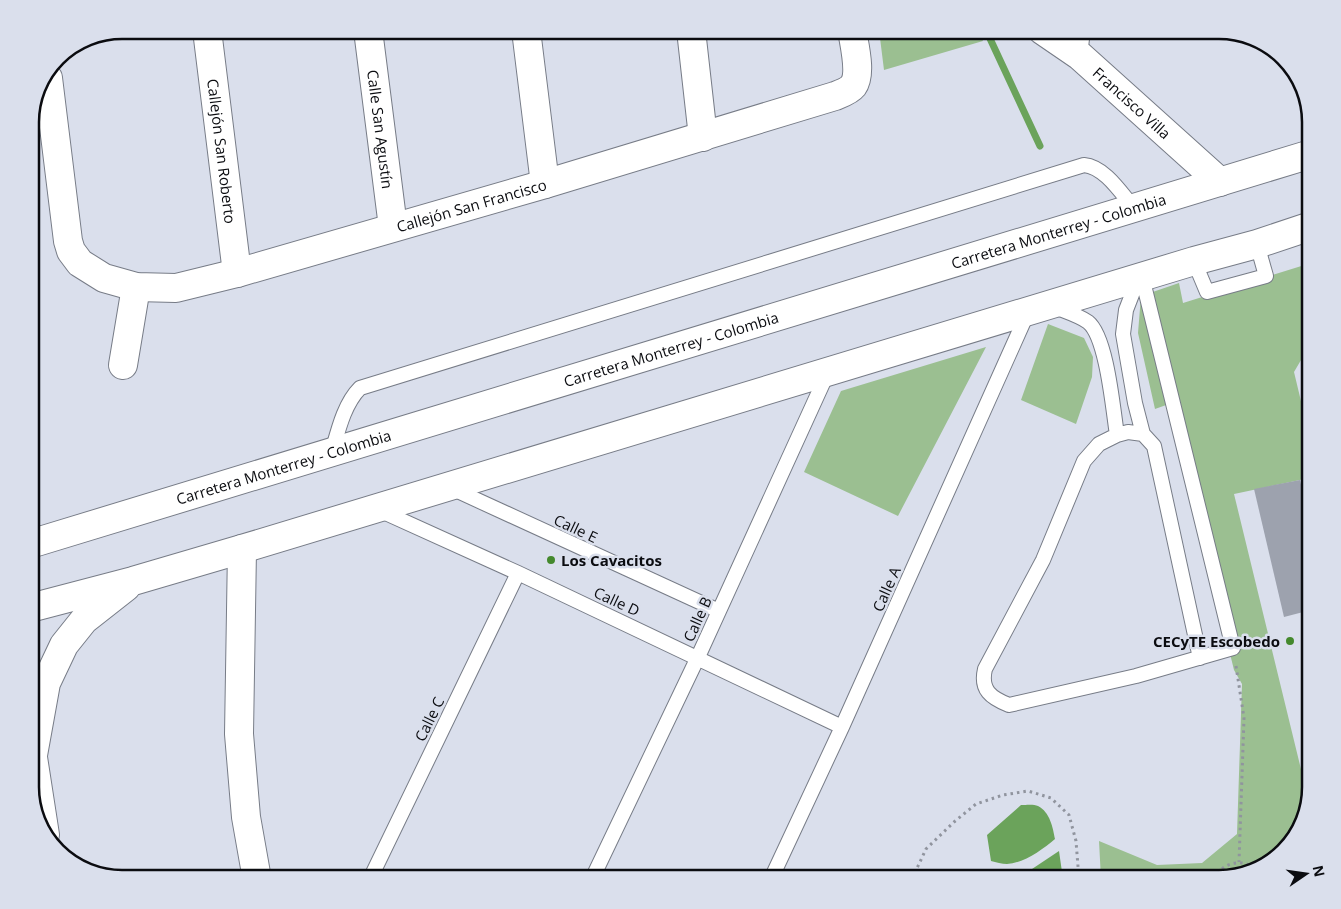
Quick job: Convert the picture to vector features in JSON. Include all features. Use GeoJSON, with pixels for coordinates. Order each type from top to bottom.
{"type":"FeatureCollection","features":[{"type":"Feature","properties":{"kind":"main road","name":"Callejón San Roberto"},"geometry":{"type":"LineString","coordinates":[[209,39],[237,274]]}},
{"type":"Feature","properties":{"kind":"main road","name":"Calle San Agustín"},"geometry":{"type":"LineString","coordinates":[[369,39],[394,227]]}},
{"type":"Feature","properties":{"kind":"main road"},"geometry":{"type":"LineString","coordinates":[[527,39],[545,184]]}},
{"type":"Feature","properties":{"kind":"main road"},"geometry":{"type":"LineString","coordinates":[[692,39],[703,136]]}},
{"type":"Feature","properties":{"kind":"main road","name":"Callejón San Francisco"},"geometry":{"type":"LineString","coordinates":[[49,83],[68,241],[71,251],[80,263],[104,278],[136,287],[176,288],[237,274],[545,184],[835,96],[852,87],[855,81],[857,63],[853,39]]}},
{"type":"Feature","properties":{"kind":"main road","name":"Francisco Villa"},"geometry":{"type":"LineString","coordinates":[[1070,39],[1082,43],[1220,182]]}},
{"type":"Feature","properties":{"kind":"main road","name":"Carretera Monterrey - Colombia"},"geometry":{"type":"LineString","coordinates":[[39,541],[1302,157]]}},
{"type":"Feature","properties":{"kind":"main road"},"geometry":{"type":"LineString","coordinates":[[39,606],[133,581],[242,549],[1302,229]]}},
{"type":"Feature","properties":{"kind":"main road"},"geometry":{"type":"LineString","coordinates":[[123,365],[136,287]]}},
{"type":"Feature","properties":{"kind":"main road"},"geometry":{"type":"LineString","coordinates":[[242,549],[239,734],[246,817],[255,870]]}},
{"type":"Feature","properties":{"kind":"main road"},"geometry":{"type":"LineString","coordinates":[[39,712],[46,682],[64,645],[84,620],[133,581]]}},
{"type":"Feature","properties":{"kind":"lane"},"geometry":{"type":"LineString","coordinates":[[332,452],[340,424],[355,393],[360,388],[1084,165],[1092,166],[1100,172],[1134,208]]}},
{"type":"Feature","properties":{"kind":"lane"},"geometry":{"type":"LineString","coordinates":[[1140,277],[1233,648],[1126,678],[1009,705],[992,696],[986,690],[983,679],[986,669],[1043,560],[1084,461],[1099,444],[1117,435],[1128,432],[1143,434]]}},
{"type":"Feature","properties":{"kind":"lane"},"geometry":{"type":"LineString","coordinates":[[1140,277],[1126,310],[1123,334],[1135,403],[1143,434],[1154,446],[1200,658]]}},
{"type":"Feature","properties":{"kind":"lane"},"geometry":{"type":"LineString","coordinates":[[1039,308],[1087,321],[1098,334],[1106,362],[1117,435]]}},
{"type":"Feature","properties":{"kind":"lane","name":"Calle A"},"geometry":{"type":"LineString","coordinates":[[775,870],[1039,308]]}},
{"type":"Feature","properties":{"kind":"lane","name":"Calle B"},"geometry":{"type":"LineString","coordinates":[[596,870],[698,657],[828,372]]}},
{"type":"Feature","properties":{"kind":"lane","name":"Calle E"},"geometry":{"type":"LineString","coordinates":[[447,486],[718,611]]}},
{"type":"Feature","properties":{"kind":"lane","name":"Calle D"},"geometry":{"type":"LineString","coordinates":[[376,508],[698,657],[842,728]]}},
{"type":"Feature","properties":{"kind":"lane","name":"Calle C"},"geometry":{"type":"LineString","coordinates":[[374,870],[518,573]]}},
{"type":"Feature","properties":{"kind":"path"},"geometry":{"type":"LineString","coordinates":[[1233,648],[1244,718],[1239,862]]}},
{"type":"Feature","properties":{"kind":"path"},"geometry":{"type":"LineString","coordinates":[[916,870],[926,849],[976,804],[1003,795],[1028,790],[1051,798],[1069,815],[1076,841],[1078,870]]}},
{"type":"Feature","properties":{"kind":"path"},"geometry":{"type":"LineString","coordinates":[[1220,870],[1229,864],[1239,862],[1249,865]]}},
{"type":"Feature","properties":{"kind":"shaded area"},"geometry":{"type":"Polygon","coordinates":[[[880,39],[982,39],[983,41],[884,70],[880,39]]]}},
{"type":"Feature","properties":{"kind":"shaded area"},"geometry":{"type":"Polygon","coordinates":[[[1302,266],[1302,358],[1294,372],[1302,405],[1302,479],[1234,494],[1302,773],[1301,803],[1294,824],[1282,842],[1256,862],[1246,866],[1219,870],[1101,870],[1099,841],[1157,865],[1202,863],[1237,834],[1242,684],[1234,670],[1169,404],[1155,409],[1138,333],[1141,296],[1179,283],[1183,303],[1302,266]]]}},
{"type":"Feature","properties":{"kind":"shaded area"},"geometry":{"type":"Polygon","coordinates":[[[1048,324],[1084,338],[1093,357],[1092,377],[1076,424],[1021,400],[1048,324]]]}},
{"type":"Feature","properties":{"kind":"shaded area"},"geometry":{"type":"Polygon","coordinates":[[[986,347],[898,516],[804,472],[841,391],[986,347]]]}},
{"type":"Feature","properties":{"kind":"shaded area"},"geometry":{"type":"Polygon","coordinates":[[[1021,805],[1038,806],[1045,812],[1050,821],[1055,839],[1026,859],[1007,864],[991,861],[987,835],[1021,805]]]}},
{"type":"Feature","properties":{"kind":"shaded area"},"geometry":{"type":"Polygon","coordinates":[[[1059,851],[1062,870],[1032,869],[1059,851]]]}},
{"type":"Feature","properties":{"kind":"building"},"geometry":{"type":"Polygon","coordinates":[[[1300,480],[1302,489],[1302,612],[1284,617],[1254,489],[1300,480]]]}},
{"type":"Feature","properties":{"kind":"waterway"},"geometry":{"type":"LineString","coordinates":[[990,39],[1040,146]]}},
{"type":"Feature","properties":{"kind":"place","name":"Los Cavacitos"},"geometry":{"type":"Point","coordinates":[551,560]}},
{"type":"Feature","properties":{"kind":"place","name":"CECyTE Escobedo"},"geometry":{"type":"Point","coordinates":[1290,641]}}]}
